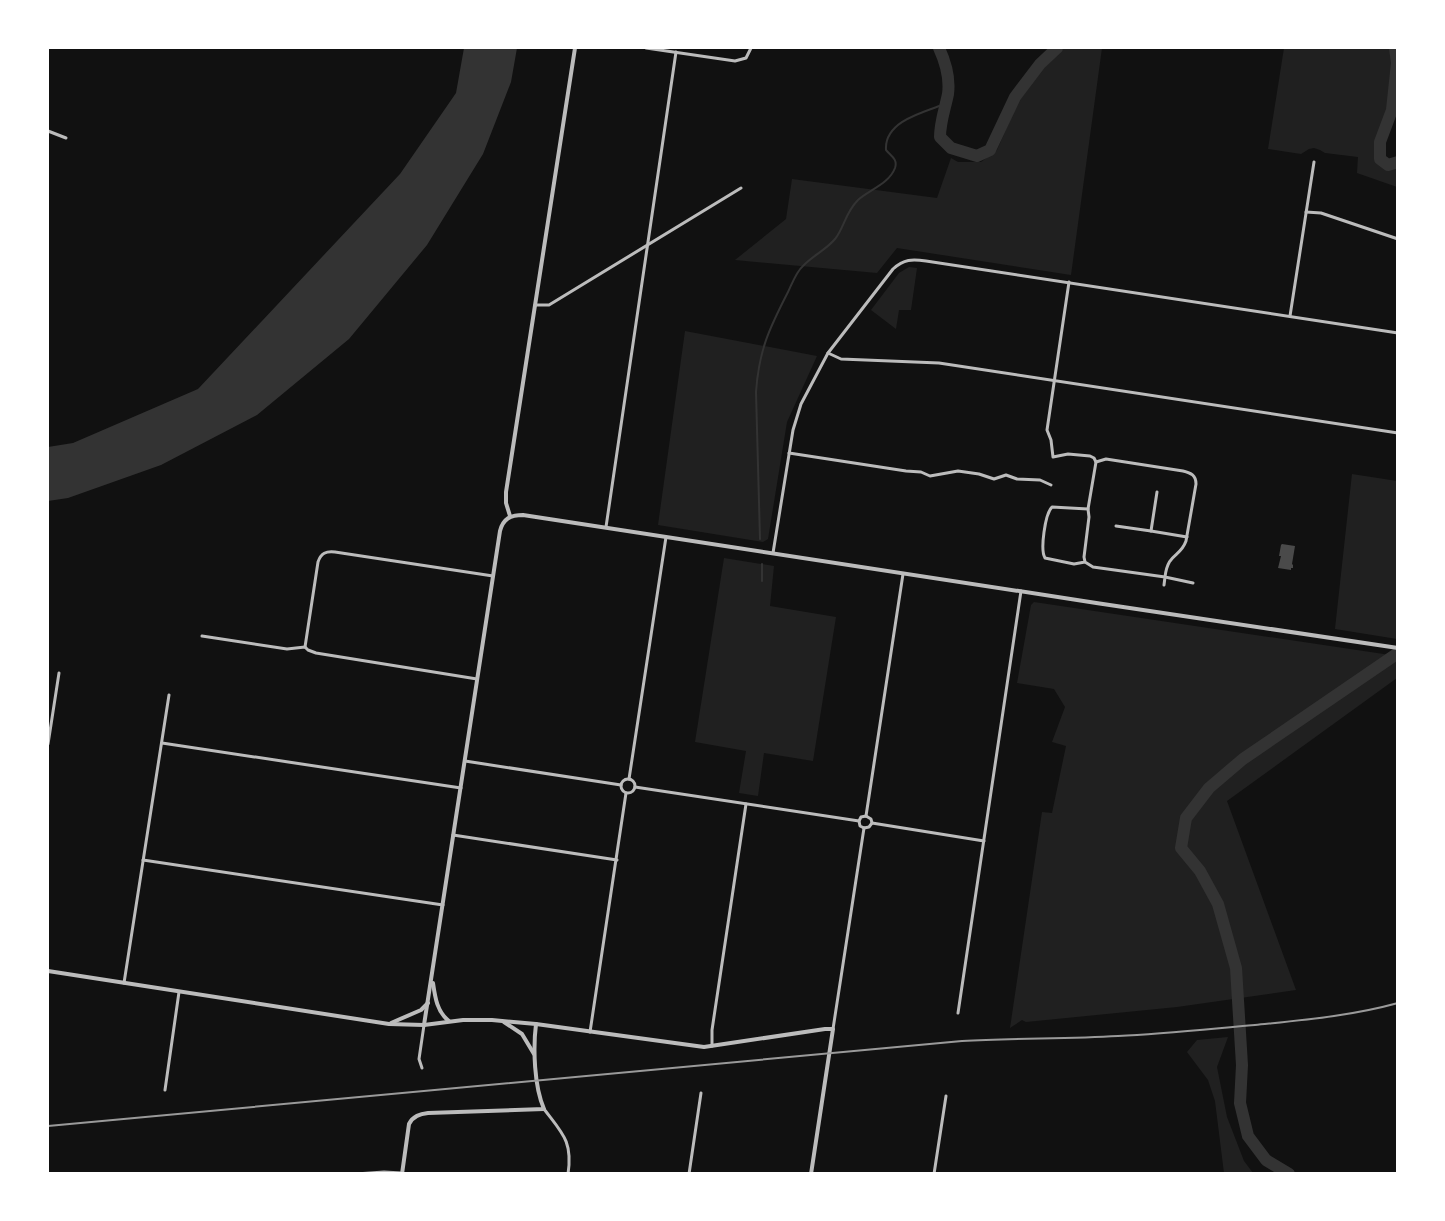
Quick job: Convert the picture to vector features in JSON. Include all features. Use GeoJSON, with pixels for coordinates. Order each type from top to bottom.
{"type":"FeatureCollection","features":[{"type":"Feature","properties":{"kind":"street"},"geometry":{"type":"LineString","coordinates":[[510,516],[506,503],[506,492],[575,48]]}},
{"type":"Feature","properties":{"kind":"street"},"geometry":{"type":"LineString","coordinates":[[646,48],[735,61],[746,58],[750,48]]}},
{"type":"Feature","properties":{"kind":"street"},"geometry":{"type":"LineString","coordinates":[[606,527],[676,52]]}},
{"type":"Feature","properties":{"kind":"street"},"geometry":{"type":"LineString","coordinates":[[48,131],[66,138]]}},
{"type":"Feature","properties":{"kind":"street"},"geometry":{"type":"LineString","coordinates":[[1290,316],[1314,162]]}},
{"type":"Feature","properties":{"kind":"street"},"geometry":{"type":"LineString","coordinates":[[535,305],[549,305],[741,188]]}},
{"type":"Feature","properties":{"kind":"street"},"geometry":{"type":"LineString","coordinates":[[1306,212],[1321,213],[1398,239]]}},
{"type":"Feature","properties":{"kind":"street"},"geometry":{"type":"LineString","coordinates":[[773,554],[795,418],[808,389],[828,354],[893,269],[901,262],[912,259],[1398,333]]}},
{"type":"Feature","properties":{"kind":"street"},"geometry":{"type":"LineString","coordinates":[[1069,282],[1047,430],[1051,440],[1053,457],[1068,454],[1084,455],[1094,458],[1096,462],[1088,509],[1085,562]]}},
{"type":"Feature","properties":{"kind":"street"},"geometry":{"type":"LineString","coordinates":[[828,354],[841,359],[940,363],[1398,433]]}},
{"type":"Feature","properties":{"kind":"street"},"geometry":{"type":"LineString","coordinates":[[789,453],[922,472],[930,476],[958,471],[979,474],[994,479],[1006,475],[1017,479],[1040,480],[1051,485]]}},
{"type":"Feature","properties":{"kind":"street"},"geometry":{"type":"LineString","coordinates":[[1096,462],[1106,459],[1183,471],[1195,477],[1196,484],[1187,537],[1184,547],[1167,564],[1164,585]]}},
{"type":"Feature","properties":{"kind":"street"},"geometry":{"type":"LineString","coordinates":[[1151,532],[1157,492]]}},
{"type":"Feature","properties":{"kind":"street"},"geometry":{"type":"LineString","coordinates":[[1088,509],[1057,506],[1050,510],[1042,549],[1045,558],[1074,564],[1085,562],[1093,567],[1165,577],[1193,583]]}},
{"type":"Feature","properties":{"kind":"street"},"geometry":{"type":"LineString","coordinates":[[422,1068],[419,1059],[493,576],[502,525],[510,516],[523,515],[606,527],[903,574],[1398,648]]}},
{"type":"Feature","properties":{"kind":"street"},"geometry":{"type":"LineString","coordinates":[[1116,526],[1187,537]]}},
{"type":"Feature","properties":{"kind":"street"},"geometry":{"type":"LineString","coordinates":[[629,779],[666,537]]}},
{"type":"Feature","properties":{"kind":"street"},"geometry":{"type":"LineString","coordinates":[[306,647],[318,562],[326,552],[493,576]]}},
{"type":"Feature","properties":{"kind":"street"},"geometry":{"type":"LineString","coordinates":[[866,816],[903,574]]}},
{"type":"Feature","properties":{"kind":"street"},"geometry":{"type":"LineString","coordinates":[[958,1013],[1021,591]]}},
{"type":"Feature","properties":{"kind":"street"},"geometry":{"type":"LineString","coordinates":[[202,636],[287,649],[306,647],[308,650],[316,653],[477,679]]}},
{"type":"Feature","properties":{"kind":"street"},"geometry":{"type":"LineString","coordinates":[[48,744],[59,673]]}},
{"type":"Feature","properties":{"kind":"street"},"geometry":{"type":"LineString","coordinates":[[124,983],[169,695]]}},
{"type":"Feature","properties":{"kind":"street"},"geometry":{"type":"LineString","coordinates":[[162,743],[460,788]]}},
{"type":"Feature","properties":{"kind":"street"},"geometry":{"type":"LineString","coordinates":[[465,761],[621,785]]}},
{"type":"Feature","properties":{"kind":"street"},"geometry":{"type":"LineString","coordinates":[[626,793],[622,790],[621,785],[624,780],[629,779]]}},
{"type":"Feature","properties":{"kind":"street"},"geometry":{"type":"LineString","coordinates":[[629,779],[634,782],[635,787]]}},
{"type":"Feature","properties":{"kind":"street"},"geometry":{"type":"LineString","coordinates":[[626,793],[632,792],[635,787]]}},
{"type":"Feature","properties":{"kind":"street"},"geometry":{"type":"LineString","coordinates":[[635,787],[859,821]]}},
{"type":"Feature","properties":{"kind":"street"},"geometry":{"type":"LineString","coordinates":[[590,1032],[626,793]]}},
{"type":"Feature","properties":{"kind":"street"},"geometry":{"type":"LineString","coordinates":[[712,1046],[712,1030],[746,804]]}},
{"type":"Feature","properties":{"kind":"street"},"geometry":{"type":"LineString","coordinates":[[859,821],[861,817],[866,816]]}},
{"type":"Feature","properties":{"kind":"street"},"geometry":{"type":"LineString","coordinates":[[866,816],[871,819],[872,823]]}},
{"type":"Feature","properties":{"kind":"street"},"geometry":{"type":"LineString","coordinates":[[859,821],[860,826],[864,828]]}},
{"type":"Feature","properties":{"kind":"street"},"geometry":{"type":"LineString","coordinates":[[872,823],[984,840]]}},
{"type":"Feature","properties":{"kind":"street"},"geometry":{"type":"LineString","coordinates":[[864,828],[869,827],[872,823]]}},
{"type":"Feature","properties":{"kind":"street"},"geometry":{"type":"LineString","coordinates":[[811,1174],[864,828]]}},
{"type":"Feature","properties":{"kind":"street"},"geometry":{"type":"LineString","coordinates":[[453,835],[617,860]]}},
{"type":"Feature","properties":{"kind":"street"},"geometry":{"type":"LineString","coordinates":[[144,860],[443,905]]}},
{"type":"Feature","properties":{"kind":"street"},"geometry":{"type":"LineString","coordinates":[[48,972],[389,1024],[424,1025],[483,1020],[501,1021],[536,1024],[685,1046],[712,1046],[834,1029]]}},
{"type":"Feature","properties":{"kind":"street"},"geometry":{"type":"LineString","coordinates":[[432,978],[438,1006],[442,1014],[450,1022]]}},
{"type":"Feature","properties":{"kind":"street"},"geometry":{"type":"LineString","coordinates":[[165,1090],[179,992]]}},
{"type":"Feature","properties":{"kind":"street"},"geometry":{"type":"LineString","coordinates":[[389,1024],[421,1010],[428,1003]]}},
{"type":"Feature","properties":{"kind":"street"},"geometry":{"type":"LineString","coordinates":[[501,1021],[517,1030],[526,1039],[536,1056]]}},
{"type":"Feature","properties":{"kind":"street"},"geometry":{"type":"LineString","coordinates":[[536,1024],[539,1093],[544,1108],[565,1137],[569,1147],[568,1174]]}},
{"type":"Feature","properties":{"kind":"street"},"geometry":{"type":"LineString","coordinates":[[689,1174],[701,1093]]}},
{"type":"Feature","properties":{"kind":"street"},"geometry":{"type":"LineString","coordinates":[[934,1174],[946,1096]]}},
{"type":"Feature","properties":{"kind":"street"},"geometry":{"type":"LineString","coordinates":[[356,1174],[384,1172],[402,1174],[409,1124],[413,1118],[420,1114],[428,1112],[544,1108]]}},
{"type":"Feature","properties":{"kind":"shaded area"},"geometry":{"type":"Polygon","coordinates":[[[464,48],[517,48],[511,82],[483,154],[427,245],[349,339],[257,415],[161,465],[68,498],[48,501],[48,447],[73,443],[198,389],[400,174],[456,93],[464,48]]]}},
{"type":"Feature","properties":{"kind":"shaded area"},"geometry":{"type":"Polygon","coordinates":[[[1064,48],[1102,48],[1071,275],[897,248],[877,273],[735,260],[786,219],[792,179],[937,198],[951,158],[958,162],[981,162],[997,150],[1020,98],[1046,65],[1064,48]]]}},
{"type":"Feature","properties":{"kind":"shaded area"},"geometry":{"type":"Polygon","coordinates":[[[1284,48],[1395,48],[1397,63],[1392,110],[1380,142],[1381,159],[1388,165],[1397,162],[1397,187],[1357,173],[1358,157],[1325,153],[1314,148],[1301,154],[1268,149],[1284,48]]]}},
{"type":"Feature","properties":{"kind":"shaded area"},"geometry":{"type":"Polygon","coordinates":[[[909,267],[917,268],[911,310],[899,310],[896,329],[871,310],[899,273],[909,267]]]}},
{"type":"Feature","properties":{"kind":"shaded area"},"geometry":{"type":"Polygon","coordinates":[[[685,331],[817,356],[787,422],[768,539],[763,542],[658,525],[685,331]]]}},
{"type":"Feature","properties":{"kind":"shaded area"},"geometry":{"type":"Polygon","coordinates":[[[1352,474],[1397,481],[1397,639],[1335,629],[1352,474]]]}},
{"type":"Feature","properties":{"kind":"shaded area"},"geometry":{"type":"Polygon","coordinates":[[[724,558],[774,566],[770,606],[836,617],[813,761],[764,753],[758,796],[739,793],[746,751],[695,742],[724,558]]]}},
{"type":"Feature","properties":{"kind":"shaded area"},"geometry":{"type":"Polygon","coordinates":[[[1034,602],[1397,656],[1397,678],[1227,801],[1296,990],[1177,1007],[1026,1022],[1022,1020],[1010,1028],[1042,812],[1052,813],[1066,746],[1052,742],[1065,707],[1054,689],[1017,683],[1031,605],[1034,602]]]}},
{"type":"Feature","properties":{"kind":"shaded area"},"geometry":{"type":"Polygon","coordinates":[[[1228,1037],[1217,1067],[1227,1117],[1244,1161],[1253,1173],[1224,1173],[1215,1101],[1208,1080],[1187,1052],[1197,1040],[1228,1037]]]}},
{"type":"Feature","properties":{"kind":"building"},"geometry":{"type":"Polygon","coordinates":[[[1282,544],[1295,546],[1293,568],[1291,570],[1278,568],[1282,544]]]}},
{"type":"Feature","properties":{"kind":"waterway"},"geometry":{"type":"LineString","coordinates":[[939,48],[948,82],[948,94],[940,137],[951,148],[977,156],[990,150],[1015,97],[1040,64],[1057,48]]}},
{"type":"Feature","properties":{"kind":"waterway"},"geometry":{"type":"LineString","coordinates":[[1395,48],[1397,63],[1392,110],[1380,142],[1380,159],[1388,165],[1398,162]]}},
{"type":"Feature","properties":{"kind":"waterway"},"geometry":{"type":"LineString","coordinates":[[760,539],[756,392],[762,352],[770,329],[794,278],[801,269],[835,239],[850,210],[858,200],[884,183],[892,174],[896,162],[886,150],[887,140],[891,132],[907,119],[945,104]]}},
{"type":"Feature","properties":{"kind":"waterway"},"geometry":{"type":"LineString","coordinates":[[762,564],[762,581]]}},
{"type":"Feature","properties":{"kind":"waterway"},"geometry":{"type":"LineString","coordinates":[[1289,1174],[1266,1160],[1248,1136],[1240,1103],[1242,1065],[1236,968],[1218,904],[1200,871],[1181,848],[1186,818],[1209,788],[1243,759],[1398,653]]}},
{"type":"Feature","properties":{"kind":"railway"},"geometry":{"type":"LineString","coordinates":[[48,1126],[962,1041],[1098,1037],[1204,1030],[1327,1017],[1398,1003]]}}]}
